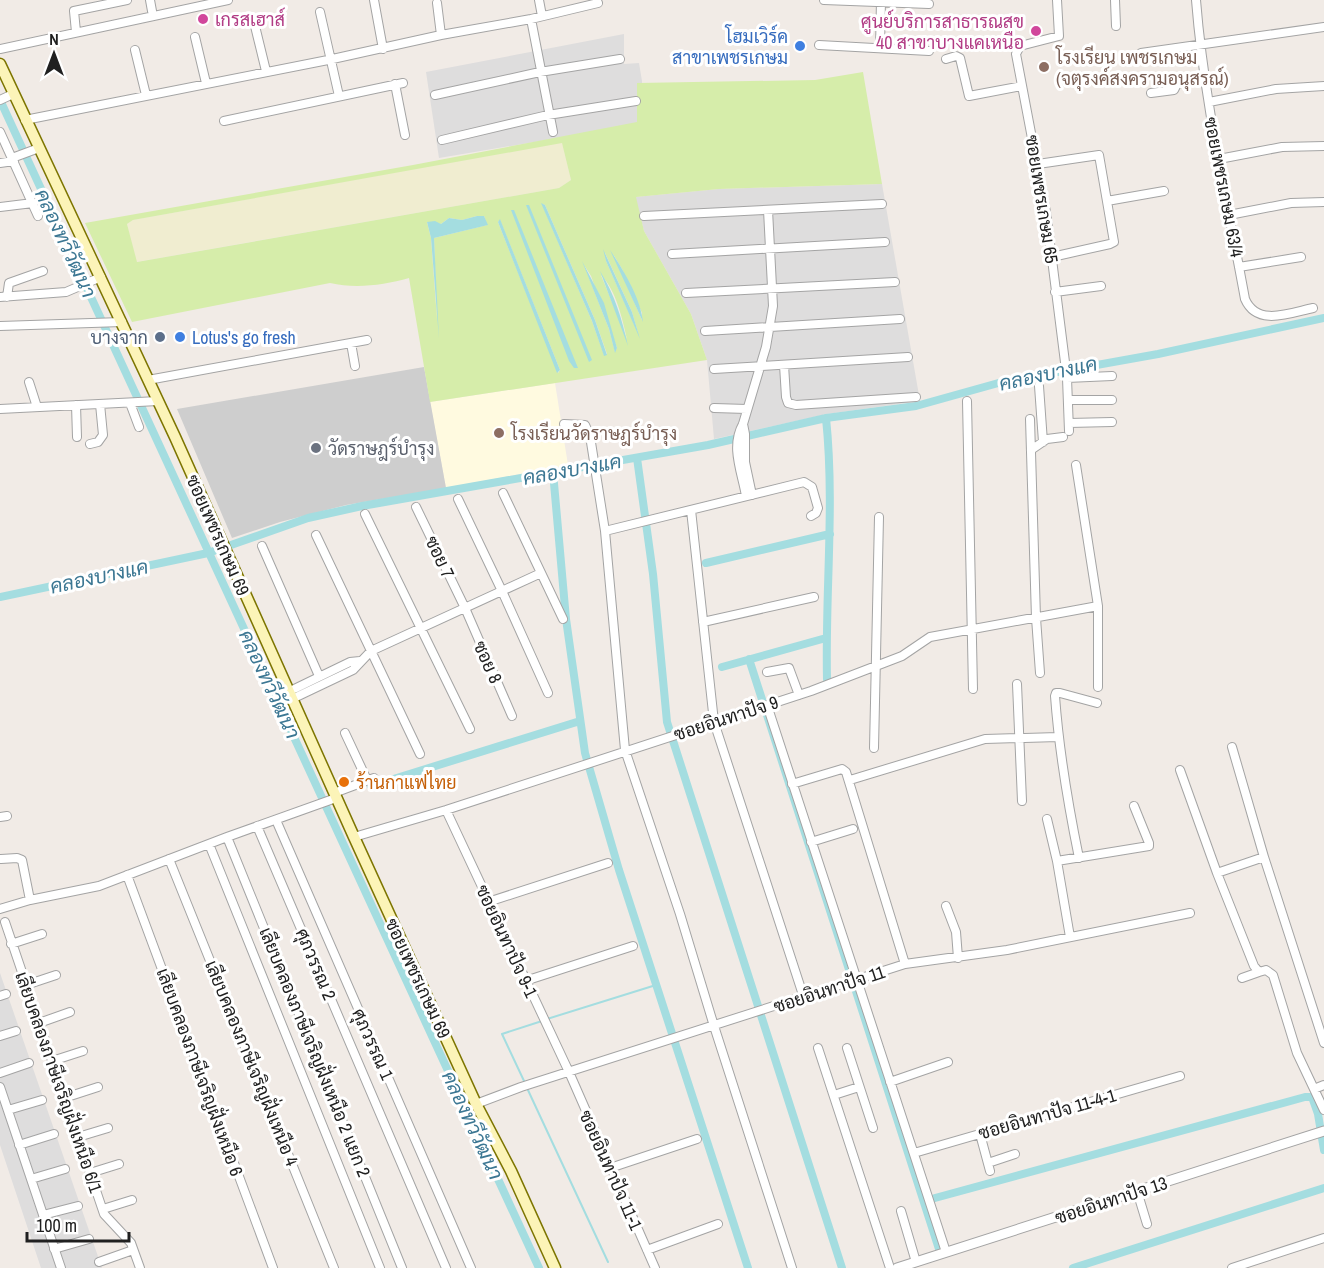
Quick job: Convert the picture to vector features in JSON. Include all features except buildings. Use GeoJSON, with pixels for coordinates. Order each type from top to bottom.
{"type":"FeatureCollection","features":[{"type":"Feature","properties":{"kind":"main road","name":"ซอยเพชรเกษม 69"},"geometry":{"type":"LineString","coordinates":[[0,64],[7,97],[25,120],[97,278],[148,380],[154,401],[218,533],[334,797],[476,1104],[511,1171],[555,1268]]}},
{"type":"Feature","properties":{"kind":"street"},"geometry":{"type":"LineString","coordinates":[[76,32],[74,11],[127,0]]}},
{"type":"Feature","properties":{"kind":"street"},"geometry":{"type":"LineString","coordinates":[[150,0],[152,11]]}},
{"type":"Feature","properties":{"kind":"street"},"geometry":{"type":"LineString","coordinates":[[0,49],[228,0]]}},
{"type":"Feature","properties":{"kind":"street"},"geometry":{"type":"LineString","coordinates":[[374,0],[383,49]]}},
{"type":"Feature","properties":{"kind":"street"},"geometry":{"type":"LineString","coordinates":[[539,0],[542,16]]}},
{"type":"Feature","properties":{"kind":"street"},"geometry":{"type":"LineString","coordinates":[[824,0],[929,4]]}},
{"type":"Feature","properties":{"kind":"street","name":"ซอยเพชรเกษม 65"},"geometry":{"type":"LineString","coordinates":[[1057,0],[1059,36],[1020,46],[1016,52],[1038,164],[1052,257],[1067,377],[1067,431]]}},
{"type":"Feature","properties":{"kind":"street"},"geometry":{"type":"LineString","coordinates":[[1115,0],[1116,26]]}},
{"type":"Feature","properties":{"kind":"street","name":"ซอยเพชรเกษม 63/4"},"geometry":{"type":"LineString","coordinates":[[1196,0],[1204,76],[1245,299],[1248,306],[1256,313],[1275,316],[1313,308]]}},
{"type":"Feature","properties":{"kind":"street"},"geometry":{"type":"LineString","coordinates":[[880,48],[881,2]]}},
{"type":"Feature","properties":{"kind":"street"},"geometry":{"type":"LineString","coordinates":[[437,3],[441,35]]}},
{"type":"Feature","properties":{"kind":"street"},"geometry":{"type":"LineString","coordinates":[[25,120],[330,60],[441,35],[531,19],[598,3]]}},
{"type":"Feature","properties":{"kind":"street"},"geometry":{"type":"LineString","coordinates":[[320,12],[339,96]]}},
{"type":"Feature","properties":{"kind":"street"},"geometry":{"type":"LineString","coordinates":[[531,19],[553,132]]}},
{"type":"Feature","properties":{"kind":"street"},"geometry":{"type":"LineString","coordinates":[[254,22],[266,71]]}},
{"type":"Feature","properties":{"kind":"street"},"geometry":{"type":"LineString","coordinates":[[1141,53],[1324,27]]}},
{"type":"Feature","properties":{"kind":"street"},"geometry":{"type":"LineString","coordinates":[[195,37],[206,83]]}},
{"type":"Feature","properties":{"kind":"street"},"geometry":{"type":"LineString","coordinates":[[819,45],[929,51]]}},
{"type":"Feature","properties":{"kind":"street"},"geometry":{"type":"LineString","coordinates":[[135,50],[146,95]]}},
{"type":"Feature","properties":{"kind":"street"},"geometry":{"type":"LineString","coordinates":[[946,59],[956,56],[960,58],[969,96],[1022,86]]}},
{"type":"Feature","properties":{"kind":"street"},"geometry":{"type":"LineString","coordinates":[[435,95],[540,72],[620,59]]}},
{"type":"Feature","properties":{"kind":"street"},"geometry":{"type":"LineString","coordinates":[[1151,93],[1174,90],[1179,80],[1204,76]]}},
{"type":"Feature","properties":{"kind":"street"},"geometry":{"type":"LineString","coordinates":[[224,120],[399,83],[405,135]]}},
{"type":"Feature","properties":{"kind":"street"},"geometry":{"type":"LineString","coordinates":[[1209,102],[1276,89],[1324,86]]}},
{"type":"Feature","properties":{"kind":"street"},"geometry":{"type":"LineString","coordinates":[[442,140],[548,115],[636,101]]}},
{"type":"Feature","properties":{"kind":"street"},"geometry":{"type":"LineString","coordinates":[[0,132],[15,159],[38,216]]}},
{"type":"Feature","properties":{"kind":"street"},"geometry":{"type":"LineString","coordinates":[[1219,159],[1282,147],[1324,146]]}},
{"type":"Feature","properties":{"kind":"street"},"geometry":{"type":"LineString","coordinates":[[0,163],[37,149]]}},
{"type":"Feature","properties":{"kind":"street"},"geometry":{"type":"LineString","coordinates":[[1038,164],[1099,155],[1114,242],[1052,257]]}},
{"type":"Feature","properties":{"kind":"street"},"geometry":{"type":"LineString","coordinates":[[1107,201],[1164,191]]}},
{"type":"Feature","properties":{"kind":"street"},"geometry":{"type":"LineString","coordinates":[[1229,216],[1291,203],[1324,202]]}},
{"type":"Feature","properties":{"kind":"street"},"geometry":{"type":"LineString","coordinates":[[0,207],[33,203]]}},
{"type":"Feature","properties":{"kind":"street"},"geometry":{"type":"LineString","coordinates":[[644,216],[882,204]]}},
{"type":"Feature","properties":{"kind":"street"},"geometry":{"type":"LineString","coordinates":[[749,495],[740,445],[743,424],[770,327],[773,287],[768,210]]}},
{"type":"Feature","properties":{"kind":"street"},"geometry":{"type":"LineString","coordinates":[[672,254],[885,242]]}},
{"type":"Feature","properties":{"kind":"street"},"geometry":{"type":"LineString","coordinates":[[1239,267],[1302,257]]}},
{"type":"Feature","properties":{"kind":"street"},"geometry":{"type":"LineString","coordinates":[[43,271],[9,283],[4,297],[56,294],[74,289],[97,278]]}},
{"type":"Feature","properties":{"kind":"street"},"geometry":{"type":"LineString","coordinates":[[686,292],[895,282]]}},
{"type":"Feature","properties":{"kind":"street"},"geometry":{"type":"LineString","coordinates":[[1055,292],[1101,286]]}},
{"type":"Feature","properties":{"kind":"street"},"geometry":{"type":"LineString","coordinates":[[705,331],[900,319]]}},
{"type":"Feature","properties":{"kind":"street"},"geometry":{"type":"LineString","coordinates":[[0,326],[118,322]]}},
{"type":"Feature","properties":{"kind":"street"},"geometry":{"type":"LineString","coordinates":[[148,380],[368,340]]}},
{"type":"Feature","properties":{"kind":"street"},"geometry":{"type":"LineString","coordinates":[[351,343],[355,366]]}},
{"type":"Feature","properties":{"kind":"street"},"geometry":{"type":"LineString","coordinates":[[714,369],[908,357]]}},
{"type":"Feature","properties":{"kind":"street"},"geometry":{"type":"LineString","coordinates":[[784,365],[788,404],[916,397]]}},
{"type":"Feature","properties":{"kind":"street"},"geometry":{"type":"LineString","coordinates":[[1067,377],[1112,376]]}},
{"type":"Feature","properties":{"kind":"street"},"geometry":{"type":"LineString","coordinates":[[29,382],[36,407]]}},
{"type":"Feature","properties":{"kind":"street"},"geometry":{"type":"LineString","coordinates":[[1040,386],[1043,442]]}},
{"type":"Feature","properties":{"kind":"street"},"geometry":{"type":"LineString","coordinates":[[1068,400],[1112,400]]}},
{"type":"Feature","properties":{"kind":"street"},"geometry":{"type":"LineString","coordinates":[[0,409],[154,401]]}},
{"type":"Feature","properties":{"kind":"street"},"geometry":{"type":"LineString","coordinates":[[967,401],[973,689]]}},
{"type":"Feature","properties":{"kind":"street"},"geometry":{"type":"LineString","coordinates":[[131,403],[139,427]]}},
{"type":"Feature","properties":{"kind":"street"},"geometry":{"type":"LineString","coordinates":[[90,444],[98,442],[103,435],[100,404]]}},
{"type":"Feature","properties":{"kind":"street"},"geometry":{"type":"LineString","coordinates":[[76,405],[77,437]]}},
{"type":"Feature","properties":{"kind":"street"},"geometry":{"type":"LineString","coordinates":[[714,408],[747,409]]}},
{"type":"Feature","properties":{"kind":"street"},"geometry":{"type":"LineString","coordinates":[[1030,419],[1036,618],[1040,674]]}},
{"type":"Feature","properties":{"kind":"street"},"geometry":{"type":"LineString","coordinates":[[1031,450],[1067,431],[1112,422]]}},
{"type":"Feature","properties":{"kind":"street"},"geometry":{"type":"LineString","coordinates":[[564,424],[585,425],[590,436],[595,461],[605,531],[625,750],[680,914],[792,1268]]}},
{"type":"Feature","properties":{"kind":"street"},"geometry":{"type":"LineString","coordinates":[[1076,465],[1098,606],[1098,687]]}},
{"type":"Feature","properties":{"kind":"street"},"geometry":{"type":"LineString","coordinates":[[605,531],[802,482],[812,487],[818,508],[811,516]]}},
{"type":"Feature","properties":{"kind":"street"},"geometry":{"type":"LineString","coordinates":[[503,493],[563,619]]}},
{"type":"Feature","properties":{"kind":"street"},"geometry":{"type":"LineString","coordinates":[[458,499],[548,693]]}},
{"type":"Feature","properties":{"kind":"street","name":"ซอย 7"},"geometry":{"type":"LineString","coordinates":[[416,507],[465,608]]}},
{"type":"Feature","properties":{"kind":"street"},"geometry":{"type":"LineString","coordinates":[[691,510],[714,722],[804,998]]}},
{"type":"Feature","properties":{"kind":"street"},"geometry":{"type":"LineString","coordinates":[[365,514],[470,729]]}},
{"type":"Feature","properties":{"kind":"street"},"geometry":{"type":"LineString","coordinates":[[874,748],[879,517]]}},
{"type":"Feature","properties":{"kind":"street"},"geometry":{"type":"LineString","coordinates":[[316,534],[420,754]]}},
{"type":"Feature","properties":{"kind":"street"},"geometry":{"type":"LineString","coordinates":[[262,546],[319,676]]}},
{"type":"Feature","properties":{"kind":"street"},"geometry":{"type":"LineString","coordinates":[[290,695],[353,670],[371,651],[541,573]]}},
{"type":"Feature","properties":{"kind":"street"},"geometry":{"type":"LineString","coordinates":[[704,622],[814,597]]}},
{"type":"Feature","properties":{"kind":"street","name":"ซอยอินทาปัจ 9"},"geometry":{"type":"LineString","coordinates":[[354,837],[446,810],[799,694],[902,656],[930,637],[1098,606]]}},
{"type":"Feature","properties":{"kind":"street","name":"ซอย 8"},"geometry":{"type":"LineString","coordinates":[[465,608],[512,716]]}},
{"type":"Feature","properties":{"kind":"street"},"geometry":{"type":"LineString","coordinates":[[290,695],[319,676],[350,662],[360,661]]}},
{"type":"Feature","properties":{"kind":"street"},"geometry":{"type":"LineString","coordinates":[[767,672],[789,668],[799,694]]}},
{"type":"Feature","properties":{"kind":"street"},"geometry":{"type":"LineString","coordinates":[[1017,684],[1022,801]]}},
{"type":"Feature","properties":{"kind":"street"},"geometry":{"type":"LineString","coordinates":[[1079,858],[1058,737],[1056,693],[1097,703]]}},
{"type":"Feature","properties":{"kind":"street"},"geometry":{"type":"LineString","coordinates":[[766,705],[946,1252]]}},
{"type":"Feature","properties":{"kind":"street"},"geometry":{"type":"LineString","coordinates":[[0,909],[30,900],[90,889],[257,826],[320,805],[370,779],[345,733]]}},
{"type":"Feature","properties":{"kind":"street"},"geometry":{"type":"LineString","coordinates":[[850,780],[985,739],[1058,737]]}},
{"type":"Feature","properties":{"kind":"street"},"geometry":{"type":"LineString","coordinates":[[1232,747],[1264,857],[1324,1043]]}},
{"type":"Feature","properties":{"kind":"street"},"geometry":{"type":"LineString","coordinates":[[792,784],[842,769],[846,772],[905,964]]}},
{"type":"Feature","properties":{"kind":"street"},"geometry":{"type":"LineString","coordinates":[[1180,770],[1216,873],[1254,966],[1259,972]]}},
{"type":"Feature","properties":{"kind":"street"},"geometry":{"type":"LineString","coordinates":[[1058,861],[1149,846],[1134,806]]}},
{"type":"Feature","properties":{"kind":"street","name":"ซอยอินทาปัจ 9-1"},"geometry":{"type":"LineString","coordinates":[[446,810],[569,1072]]}},
{"type":"Feature","properties":{"kind":"street"},"geometry":{"type":"LineString","coordinates":[[1047,819],[1058,861],[1070,937]]}},
{"type":"Feature","properties":{"kind":"street","name":"ศุภวรรณ 1"},"geometry":{"type":"LineString","coordinates":[[276,820],[471,1268]]}},
{"type":"Feature","properties":{"kind":"street","name":"ศุภวรรณ 2"},"geometry":{"type":"LineString","coordinates":[[257,826],[446,1268]]}},
{"type":"Feature","properties":{"kind":"street"},"geometry":{"type":"LineString","coordinates":[[812,842],[853,829]]}},
{"type":"Feature","properties":{"kind":"street","name":"เลียบคลองภาษีเจริญฝั่งเหนือ 2 แยก 2"},"geometry":{"type":"LineString","coordinates":[[227,837],[402,1268]]}},
{"type":"Feature","properties":{"kind":"street"},"geometry":{"type":"LineString","coordinates":[[209,844],[380,1268]]}},
{"type":"Feature","properties":{"kind":"street"},"geometry":{"type":"LineString","coordinates":[[1216,873],[1264,857]]}},
{"type":"Feature","properties":{"kind":"street"},"geometry":{"type":"LineString","coordinates":[[1,859],[22,860],[30,900]]}},
{"type":"Feature","properties":{"kind":"street","name":"เลียบคลองภาษีเจริญฝั่งเหนือ 4"},"geometry":{"type":"LineString","coordinates":[[169,859],[334,1268]]}},
{"type":"Feature","properties":{"kind":"street"},"geometry":{"type":"LineString","coordinates":[[488,903],[608,863]]}},
{"type":"Feature","properties":{"kind":"street","name":"เลียบคลองภาษีเจริญฝั่งเหนือ 6"},"geometry":{"type":"LineString","coordinates":[[127,875],[273,1268]]}},
{"type":"Feature","properties":{"kind":"street"},"geometry":{"type":"LineString","coordinates":[[946,906],[956,932],[958,958]]}},
{"type":"Feature","properties":{"kind":"street","name":"ซอยอินทาปัจ 11"},"geometry":{"type":"LineString","coordinates":[[476,1104],[530,1084],[905,964],[958,958],[1191,913]]}},
{"type":"Feature","properties":{"kind":"street","name":"เลียบคลองภาษีเจริญฝั่งเหนือ 6/1"},"geometry":{"type":"LineString","coordinates":[[4,922],[103,1209],[106,1216],[129,1241],[140,1268]]}},
{"type":"Feature","properties":{"kind":"street"},"geometry":{"type":"LineString","coordinates":[[11,944],[42,934]]}},
{"type":"Feature","properties":{"kind":"street"},"geometry":{"type":"LineString","coordinates":[[525,981],[633,946]]}},
{"type":"Feature","properties":{"kind":"street"},"geometry":{"type":"LineString","coordinates":[[1242,978],[1266,970],[1273,975],[1297,1053],[1324,1110]]}},
{"type":"Feature","properties":{"kind":"street"},"geometry":{"type":"LineString","coordinates":[[26,985],[56,975]]}},
{"type":"Feature","properties":{"kind":"street"},"geometry":{"type":"LineString","coordinates":[[39,1023],[70,1012]]}},
{"type":"Feature","properties":{"kind":"street"},"geometry":{"type":"LineString","coordinates":[[0,1036],[16,1031]]}},
{"type":"Feature","properties":{"kind":"street"},"geometry":{"type":"LineString","coordinates":[[818,1048],[890,1268]]}},
{"type":"Feature","properties":{"kind":"street"},"geometry":{"type":"LineString","coordinates":[[846,1048],[873,1128]]}},
{"type":"Feature","properties":{"kind":"street"},"geometry":{"type":"LineString","coordinates":[[52,1061],[83,1050]]}},
{"type":"Feature","properties":{"kind":"street"},"geometry":{"type":"LineString","coordinates":[[890,1082],[948,1062]]}},
{"type":"Feature","properties":{"kind":"street"},"geometry":{"type":"LineString","coordinates":[[0,1073],[29,1063]]}},
{"type":"Feature","properties":{"kind":"street","name":"ซอยอินทาปัจ 11-1"},"geometry":{"type":"LineString","coordinates":[[569,1072],[655,1268]]}},
{"type":"Feature","properties":{"kind":"street","name":"ซอยอินทาปัจ 11-4-1"},"geometry":{"type":"LineString","coordinates":[[914,1153],[1180,1076]]}},
{"type":"Feature","properties":{"kind":"street"},"geometry":{"type":"LineString","coordinates":[[1314,1089],[1324,1085]]}},
{"type":"Feature","properties":{"kind":"street"},"geometry":{"type":"LineString","coordinates":[[0,1087],[61,1268]]}},
{"type":"Feature","properties":{"kind":"street"},"geometry":{"type":"LineString","coordinates":[[834,1095],[860,1087]]}},
{"type":"Feature","properties":{"kind":"street"},"geometry":{"type":"LineString","coordinates":[[64,1098],[98,1088]]}},
{"type":"Feature","properties":{"kind":"street"},"geometry":{"type":"LineString","coordinates":[[8,1110],[42,1100]]}},
{"type":"Feature","properties":{"kind":"street"},"geometry":{"type":"LineString","coordinates":[[78,1137],[108,1128]]}},
{"type":"Feature","properties":{"kind":"street","name":"ซอยอินทาปัจ 13"},"geometry":{"type":"LineString","coordinates":[[897,1268],[1322,1132]]}},
{"type":"Feature","properties":{"kind":"street"},"geometry":{"type":"LineString","coordinates":[[19,1145],[54,1134]]}},
{"type":"Feature","properties":{"kind":"street"},"geometry":{"type":"LineString","coordinates":[[980,1134],[989,1167],[1015,1154]]}},
{"type":"Feature","properties":{"kind":"street"},"geometry":{"type":"LineString","coordinates":[[610,1168],[697,1139]]}},
{"type":"Feature","properties":{"kind":"street"},"geometry":{"type":"LineString","coordinates":[[90,1173],[119,1164]]}},
{"type":"Feature","properties":{"kind":"street"},"geometry":{"type":"LineString","coordinates":[[31,1179],[65,1169]]}},
{"type":"Feature","properties":{"kind":"street"},"geometry":{"type":"LineString","coordinates":[[1137,1191],[1147,1224]]}},
{"type":"Feature","properties":{"kind":"street"},"geometry":{"type":"LineString","coordinates":[[103,1209],[132,1200]]}},
{"type":"Feature","properties":{"kind":"street"},"geometry":{"type":"LineString","coordinates":[[43,1215],[78,1206]]}},
{"type":"Feature","properties":{"kind":"street"},"geometry":{"type":"LineString","coordinates":[[901,1211],[916,1262]]}},
{"type":"Feature","properties":{"kind":"street"},"geometry":{"type":"LineString","coordinates":[[647,1250],[718,1224]]}},
{"type":"Feature","properties":{"kind":"street"},"geometry":{"type":"LineString","coordinates":[[1232,1268],[1324,1238]]}},
{"type":"Feature","properties":{"kind":"street"},"geometry":{"type":"LineString","coordinates":[[54,1249],[89,1239]]}},
{"type":"Feature","properties":{"kind":"street"},"geometry":{"type":"LineString","coordinates":[[99,1262],[133,1250]]}},
{"type":"Feature","properties":{"kind":"shaded area"},"geometry":{"type":"Polygon","coordinates":[[[624,34],[624,64],[639,63],[642,81],[642,124],[439,158],[426,72],[624,34]]]}},
{"type":"Feature","properties":{"kind":"shaded area"},"geometry":{"type":"Polygon","coordinates":[[[562,142],[571,180],[559,188],[136,262],[127,224],[133,220],[562,142]]]}},
{"type":"Feature","properties":{"kind":"shaded area"},"geometry":{"type":"Polygon","coordinates":[[[882,184],[920,401],[827,414],[714,439],[707,360],[691,314],[644,231],[635,197],[719,189],[882,184]]]}},
{"type":"Feature","properties":{"kind":"shaded area","name":"วัดราษฎร์บำรุง"},"geometry":{"type":"Polygon","coordinates":[[[424,367],[446,488],[346,505],[280,522],[232,538],[177,409],[424,367]]]}},
{"type":"Feature","properties":{"kind":"shaded area","name":"โรงเรียนวัดราษฎร์บำรุง"},"geometry":{"type":"Polygon","coordinates":[[[555,383],[568,465],[446,488],[430,402],[555,383]]]}},
{"type":"Feature","properties":{"kind":"shaded area"},"geometry":{"type":"Polygon","coordinates":[[[0,973],[102,1268],[41,1268],[0,1145],[0,973]]]}},
{"type":"Feature","properties":{"kind":"green space"},"geometry":{"type":"Polygon","coordinates":[[[863,72],[882,184],[719,189],[636,197],[644,231],[691,314],[707,360],[430,402],[409,278],[370,285],[350,286],[330,283],[132,322],[85,223],[413,165],[637,122],[637,83],[815,80],[863,72]],[[562,143],[133,220],[127,224],[137,262],[559,188],[571,180],[562,143]],[[542,204],[592,321],[604,355],[607,354],[595,320],[545,205],[542,204]],[[484,216],[462,220],[449,218],[441,224],[427,222],[431,238],[437,319],[434,238],[487,225],[484,216]],[[500,220],[498,222],[558,373],[560,370],[500,220]],[[605,253],[606,261],[638,333],[632,312],[605,253]],[[613,254],[642,320],[642,313],[622,269],[613,254]],[[584,265],[609,329],[615,352],[617,348],[591,276],[584,265]],[[601,275],[627,339],[621,313],[611,288],[601,275]]]}},
{"type":"Feature","properties":{"kind":"water"},"geometry":{"type":"Polygon","coordinates":[[[541,203],[545,205],[595,320],[607,355],[604,356],[592,321],[541,203]]]}},
{"type":"Feature","properties":{"kind":"water"},"geometry":{"type":"Polygon","coordinates":[[[526,205],[529,205],[592,360],[589,362],[526,205]]]}},
{"type":"Feature","properties":{"kind":"water"},"geometry":{"type":"Polygon","coordinates":[[[511,210],[514,210],[578,368],[574,368],[569,361],[511,210]]]}},
{"type":"Feature","properties":{"kind":"water"},"geometry":{"type":"Polygon","coordinates":[[[484,216],[488,225],[434,238],[439,339],[431,238],[427,222],[435,221],[441,224],[449,218],[462,220],[484,216]]]}},
{"type":"Feature","properties":{"kind":"water"},"geometry":{"type":"Polygon","coordinates":[[[500,219],[560,370],[557,373],[498,222],[500,219]]]}},
{"type":"Feature","properties":{"kind":"water"},"geometry":{"type":"Polygon","coordinates":[[[603,249],[632,312],[640,339],[606,261],[603,249]]]}},
{"type":"Feature","properties":{"kind":"water"},"geometry":{"type":"Polygon","coordinates":[[[610,250],[635,294],[643,322],[610,250]]]}},
{"type":"Feature","properties":{"kind":"water"},"geometry":{"type":"Polygon","coordinates":[[[582,261],[604,303],[617,348],[615,353],[609,329],[582,261]]]}},
{"type":"Feature","properties":{"kind":"water"},"geometry":{"type":"Polygon","coordinates":[[[600,271],[617,307],[628,346],[600,271]]]}},
{"type":"Feature","properties":{"kind":"waterway","name":"คลองทวีวัฒนา"},"geometry":{"type":"LineString","coordinates":[[0,100],[539,1268]]}},
{"type":"Feature","properties":{"kind":"waterway","name":"คลองบางแค"},"geometry":{"type":"LineString","coordinates":[[0,597],[208,553],[308,518],[362,506],[708,445],[826,418],[916,406],[1002,382],[1158,354],[1324,318]]}},
{"type":"Feature","properties":{"kind":"waterway"},"geometry":{"type":"LineString","coordinates":[[826,418],[830,483],[827,679]]}},
{"type":"Feature","properties":{"kind":"waterway"},"geometry":{"type":"LineString","coordinates":[[637,458],[653,574],[667,722],[842,1268]]}},
{"type":"Feature","properties":{"kind":"waterway"},"geometry":{"type":"LineString","coordinates":[[553,472],[566,619],[585,753],[619,870],[748,1268]]}},
{"type":"Feature","properties":{"kind":"waterway"},"geometry":{"type":"LineString","coordinates":[[706,563],[830,534]]}},
{"type":"Feature","properties":{"kind":"waterway"},"geometry":{"type":"LineString","coordinates":[[722,667],[826,638]]}},
{"type":"Feature","properties":{"kind":"waterway"},"geometry":{"type":"LineString","coordinates":[[749,659],[939,1249]]}},
{"type":"Feature","properties":{"kind":"waterway"},"geometry":{"type":"LineString","coordinates":[[371,786],[580,721]]}},
{"type":"Feature","properties":{"kind":"waterway"},"geometry":{"type":"LineString","coordinates":[[547,1019],[656,985]]}},
{"type":"Feature","properties":{"kind":"waterway"},"geometry":{"type":"LineString","coordinates":[[525,1083],[502,1034],[542,1021]]}},
{"type":"Feature","properties":{"kind":"waterway"},"geometry":{"type":"LineString","coordinates":[[527,1088],[608,1262]]}},
{"type":"Feature","properties":{"kind":"waterway"},"geometry":{"type":"LineString","coordinates":[[935,1198],[1305,1097],[1312,1097],[1318,1114],[1324,1150]]}},
{"type":"Feature","properties":{"kind":"waterway"},"geometry":{"type":"LineString","coordinates":[[1073,1268],[1324,1188]]}},
{"type":"Feature","properties":{"kind":"place","name":"เกรสเฮาส์"},"geometry":{"type":"Point","coordinates":[203,19]}},
{"type":"Feature","properties":{"kind":"place","name":"ศูนย์บริการสาธารณสุข 40 สาขาบางแคเหนือ"},"geometry":{"type":"Point","coordinates":[1036,31]}},
{"type":"Feature","properties":{"kind":"place","name":"โฮมเวิร์ค สาขาเพชรเกษม"},"geometry":{"type":"Point","coordinates":[800,46]}},
{"type":"Feature","properties":{"kind":"place","name":"โรงเรียน เพชรเกษม (จตุรงค์สงครามอนุสรณ์)"},"geometry":{"type":"Point","coordinates":[1044,67]}},
{"type":"Feature","properties":{"kind":"place","name":"บางจาก"},"geometry":{"type":"Point","coordinates":[160,337]}},
{"type":"Feature","properties":{"kind":"place","name":"Lotus's go fresh"},"geometry":{"type":"Point","coordinates":[180,337]}},
{"type":"Feature","properties":{"kind":"place","name":"โรงเรียนวัดราษฎร์บำรุง"},"geometry":{"type":"Point","coordinates":[499,433]}},
{"type":"Feature","properties":{"kind":"place","name":"วัดราษฎร์บำรุง"},"geometry":{"type":"Point","coordinates":[316,448]}},
{"type":"Feature","properties":{"kind":"place","name":"ร้านกาแฟไทย"},"geometry":{"type":"Point","coordinates":[344,782]}}]}
